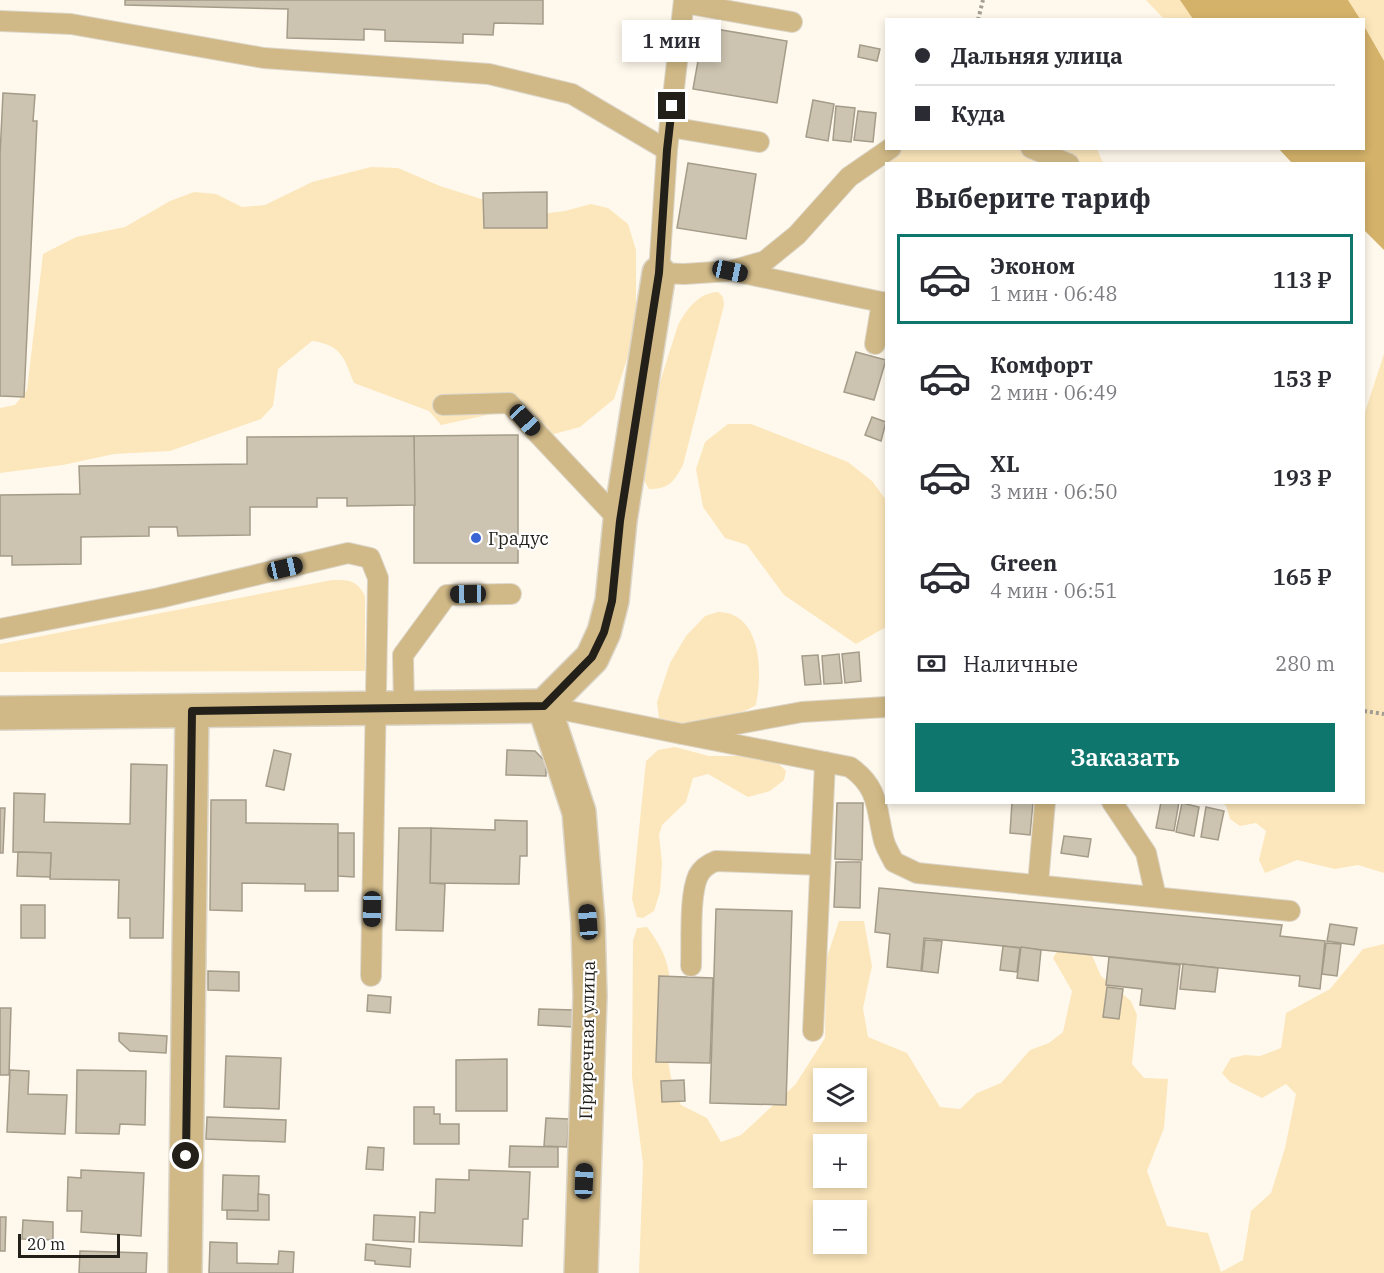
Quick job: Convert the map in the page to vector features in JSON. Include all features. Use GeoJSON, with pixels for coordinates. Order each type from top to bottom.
{"type":"FeatureCollection","features":[{"type":"Feature","properties":{"kind":"street"},"geometry":{"type":"LineString","coordinates":[[0,713],[544,706],[592,657],[604,632],[612,601],[620,521],[659,273]]}},
{"type":"Feature","properties":{"kind":"street","name":"Приречная улица"},"geometry":{"type":"LineString","coordinates":[[544,706],[579,812],[588,922],[590,996],[581,1273]]}},
{"type":"Feature","properties":{"kind":"street"},"geometry":{"type":"LineString","coordinates":[[185,1273],[192,711]]}},
{"type":"Feature","properties":{"kind":"lane"},"geometry":{"type":"LineString","coordinates":[[792,22],[684,1],[667,150],[659,273],[730,271],[765,261],[797,235],[849,177],[888,150]]}},
{"type":"Feature","properties":{"kind":"lane"},"geometry":{"type":"LineString","coordinates":[[0,21],[71,24],[264,58],[489,74],[572,94],[667,150]]}},
{"type":"Feature","properties":{"kind":"lane"},"geometry":{"type":"LineString","coordinates":[[670,127],[759,142]]}},
{"type":"Feature","properties":{"kind":"lane"},"geometry":{"type":"LineString","coordinates":[[1036,150],[1064,162]]}},
{"type":"Feature","properties":{"kind":"lane"},"geometry":{"type":"LineString","coordinates":[[730,271],[884,303],[875,344]]}},
{"type":"Feature","properties":{"kind":"lane"},"geometry":{"type":"LineString","coordinates":[[443,405],[509,404],[620,521]]}},
{"type":"Feature","properties":{"kind":"lane"},"geometry":{"type":"LineString","coordinates":[[0,629],[159,598],[348,553],[370,558],[378,579],[389,708],[371,976]]}},
{"type":"Feature","properties":{"kind":"lane"},"geometry":{"type":"LineString","coordinates":[[389,708],[403,655],[447,595],[511,594]]}},
{"type":"Feature","properties":{"kind":"lane"},"geometry":{"type":"LineString","coordinates":[[544,706],[850,767],[863,776],[874,792],[885,843],[894,862],[917,873],[1290,911]]}},
{"type":"Feature","properties":{"kind":"lane"},"geometry":{"type":"LineString","coordinates":[[682,734],[802,712],[885,707]]}},
{"type":"Feature","properties":{"kind":"lane"},"geometry":{"type":"LineString","coordinates":[[813,1031],[825,762]]}},
{"type":"Feature","properties":{"kind":"lane"},"geometry":{"type":"LineString","coordinates":[[1038,884],[1045,804]]}},
{"type":"Feature","properties":{"kind":"lane"},"geometry":{"type":"LineString","coordinates":[[1113,804],[1146,853],[1156,897]]}},
{"type":"Feature","properties":{"kind":"lane"},"geometry":{"type":"LineString","coordinates":[[692,966],[694,891],[699,875],[706,865],[716,861],[820,865]]}},
{"type":"Feature","properties":{"kind":"path"},"geometry":{"type":"LineString","coordinates":[[978,18],[983,0]]}},
{"type":"Feature","properties":{"kind":"path"},"geometry":{"type":"LineString","coordinates":[[1365,711],[1384,714]]}},
{"type":"Feature","properties":{"kind":"shaded area"},"geometry":{"type":"Polygon","coordinates":[[[1146,0],[1197,0],[1209,18],[1163,18],[1146,0]]]}},
{"type":"Feature","properties":{"kind":"shaded area"},"geometry":{"type":"Polygon","coordinates":[[[1180,0],[1348,0],[1359,18],[1192,18],[1180,0]]]}},
{"type":"Feature","properties":{"kind":"shaded area"},"geometry":{"type":"Polygon","coordinates":[[[1330,0],[1384,0],[1384,73],[1365,50],[1365,18],[1339,18],[1330,0]]]}},
{"type":"Feature","properties":{"kind":"shaded area"},"geometry":{"type":"Polygon","coordinates":[[[1365,28],[1384,61],[1384,250],[1365,231],[1365,162],[1291,162],[1280,150],[1365,150],[1365,28]]]}},
{"type":"Feature","properties":{"kind":"shaded area"},"geometry":{"type":"Polygon","coordinates":[[[892,150],[1097,150],[1103,162],[889,162],[892,150]]]}},
{"type":"Feature","properties":{"kind":"shaded area"},"geometry":{"type":"Polygon","coordinates":[[[371,167],[398,168],[440,186],[532,215],[565,211],[591,204],[608,208],[628,224],[636,250],[636,332],[614,399],[580,427],[539,438],[506,411],[441,425],[429,411],[354,383],[344,360],[336,349],[312,341],[278,369],[273,406],[261,419],[170,451],[114,454],[63,465],[0,473],[0,408],[15,405],[27,390],[43,254],[76,237],[125,227],[170,201],[194,192],[216,194],[242,207],[265,205],[312,182],[371,167]]]}},
{"type":"Feature","properties":{"kind":"shaded area"},"geometry":{"type":"Polygon","coordinates":[[[718,292],[723,297],[724,305],[683,465],[677,476],[667,486],[649,489],[642,477],[639,449],[678,325],[689,308],[699,299],[718,292]]]}},
{"type":"Feature","properties":{"kind":"shaded area"},"geometry":{"type":"Polygon","coordinates":[[[1384,354],[1384,873],[1358,865],[1335,869],[1297,860],[1265,873],[1259,860],[1266,831],[1256,823],[1240,826],[1230,819],[1226,805],[1222,804],[1365,804],[1365,412],[1384,354]]]}},
{"type":"Feature","properties":{"kind":"shaded area"},"geometry":{"type":"Polygon","coordinates":[[[728,424],[751,424],[848,462],[872,481],[885,499],[885,628],[856,644],[784,595],[747,545],[725,538],[703,507],[696,469],[705,442],[728,424]]]}},
{"type":"Feature","properties":{"kind":"shaded area"},"geometry":{"type":"Polygon","coordinates":[[[332,580],[352,582],[365,596],[365,671],[0,672],[0,644],[332,580]]]}},
{"type":"Feature","properties":{"kind":"shaded area"},"geometry":{"type":"Polygon","coordinates":[[[718,612],[733,615],[743,622],[751,633],[759,662],[756,705],[729,717],[695,725],[677,725],[659,720],[657,702],[670,663],[686,636],[705,616],[718,612]]]}},
{"type":"Feature","properties":{"kind":"shaded area"},"geometry":{"type":"Polygon","coordinates":[[[675,747],[709,756],[743,756],[776,761],[786,771],[784,780],[770,791],[748,797],[708,774],[693,778],[686,802],[662,825],[659,835],[662,863],[660,892],[654,911],[643,918],[637,917],[632,899],[646,761],[658,750],[675,747]]]}},
{"type":"Feature","properties":{"kind":"shaded area"},"geometry":{"type":"Polygon","coordinates":[[[839,921],[864,921],[872,966],[863,1008],[868,1037],[907,1053],[940,1107],[960,1109],[977,1093],[1001,1083],[1030,1050],[1049,1043],[1063,1032],[1072,991],[1053,958],[1061,945],[1091,953],[1101,976],[1131,1001],[1137,1015],[1132,1064],[1144,1078],[1168,1079],[1164,1128],[1147,1171],[1167,1226],[1208,1233],[1221,1272],[1243,1260],[1251,1211],[1271,1193],[1285,1148],[1296,1094],[1286,1084],[1262,1098],[1230,1082],[1222,1073],[1231,1058],[1245,1055],[1260,1056],[1281,1048],[1286,1013],[1330,989],[1363,949],[1384,944],[1384,1273],[639,1273],[643,1164],[632,1077],[633,941],[637,928],[647,927],[660,946],[668,968],[670,1000],[668,1059],[681,1105],[707,1118],[721,1142],[741,1135],[795,1085],[825,1038],[826,960],[839,921]]]}},
{"type":"Feature","properties":{"kind":"building"},"geometry":{"type":"Polygon","coordinates":[[[125,0],[543,0],[543,24],[494,23],[493,35],[463,34],[463,43],[385,41],[385,30],[364,29],[364,40],[287,38],[288,9],[125,5],[125,0]]]}},
{"type":"Feature","properties":{"kind":"building"},"geometry":{"type":"Polygon","coordinates":[[[704,27],[787,41],[777,103],[693,89],[704,27]]]}},
{"type":"Feature","properties":{"kind":"building"},"geometry":{"type":"Polygon","coordinates":[[[860,45],[880,49],[877,61],[858,57],[860,45]]]}},
{"type":"Feature","properties":{"kind":"building"},"geometry":{"type":"Polygon","coordinates":[[[3,93],[35,95],[33,121],[37,121],[24,397],[0,396],[0,155],[3,93]]]}},
{"type":"Feature","properties":{"kind":"building"},"geometry":{"type":"Polygon","coordinates":[[[813,100],[834,104],[828,141],[806,137],[813,100]]]}},
{"type":"Feature","properties":{"kind":"building"},"geometry":{"type":"Polygon","coordinates":[[[836,106],[855,108],[851,142],[833,140],[836,106]]]}},
{"type":"Feature","properties":{"kind":"building"},"geometry":{"type":"Polygon","coordinates":[[[858,111],[876,113],[873,142],[854,140],[858,111]]]}},
{"type":"Feature","properties":{"kind":"building"},"geometry":{"type":"Polygon","coordinates":[[[688,163],[756,174],[746,239],[677,228],[688,163]]]}},
{"type":"Feature","properties":{"kind":"building"},"geometry":{"type":"Polygon","coordinates":[[[547,192],[547,228],[484,228],[483,193],[547,192]]]}},
{"type":"Feature","properties":{"kind":"building"},"geometry":{"type":"Polygon","coordinates":[[[856,352],[885,360],[874,400],[844,392],[856,352]]]}},
{"type":"Feature","properties":{"kind":"building"},"geometry":{"type":"Polygon","coordinates":[[[872,417],[885,422],[881,441],[865,435],[872,417]]]}},
{"type":"Feature","properties":{"kind":"building"},"geometry":{"type":"Polygon","coordinates":[[[518,435],[518,563],[414,563],[414,436],[518,435]]]}},
{"type":"Feature","properties":{"kind":"building"},"geometry":{"type":"Polygon","coordinates":[[[414,436],[415,505],[347,506],[347,498],[317,498],[317,507],[250,507],[250,535],[178,536],[177,527],[149,527],[149,536],[81,537],[81,564],[12,565],[12,556],[0,556],[0,495],[80,494],[79,466],[247,464],[247,437],[414,436]]]}},
{"type":"Feature","properties":{"kind":"building"},"geometry":{"type":"Polygon","coordinates":[[[859,652],[861,681],[845,683],[842,654],[859,652]]]}},
{"type":"Feature","properties":{"kind":"building"},"geometry":{"type":"Polygon","coordinates":[[[839,654],[842,683],[824,684],[822,656],[839,654]]]}},
{"type":"Feature","properties":{"kind":"building"},"geometry":{"type":"Polygon","coordinates":[[[818,655],[821,684],[805,685],[802,656],[818,655]]]}},
{"type":"Feature","properties":{"kind":"building"},"geometry":{"type":"Polygon","coordinates":[[[274,750],[291,754],[284,790],[266,786],[274,750]]]}},
{"type":"Feature","properties":{"kind":"building"},"geometry":{"type":"Polygon","coordinates":[[[507,750],[535,751],[546,762],[546,776],[506,775],[507,750]]]}},
{"type":"Feature","properties":{"kind":"building"},"geometry":{"type":"Polygon","coordinates":[[[131,764],[167,765],[163,938],[130,938],[130,918],[118,918],[119,880],[50,879],[51,853],[13,852],[14,793],[45,794],[44,822],[130,824],[131,764]]]}},
{"type":"Feature","properties":{"kind":"building"},"geometry":{"type":"Polygon","coordinates":[[[211,800],[246,800],[246,823],[338,824],[338,891],[305,891],[305,884],[242,883],[242,911],[210,910],[211,800]]]}},
{"type":"Feature","properties":{"kind":"building"},"geometry":{"type":"Polygon","coordinates":[[[837,803],[863,803],[862,860],[835,859],[837,803]]]}},
{"type":"Feature","properties":{"kind":"building"},"geometry":{"type":"Polygon","coordinates":[[[1012,804],[1033,804],[1030,835],[1010,833],[1012,804]]]}},
{"type":"Feature","properties":{"kind":"building"},"geometry":{"type":"Polygon","coordinates":[[[1161,804],[1179,804],[1174,831],[1156,828],[1161,804]]]}},
{"type":"Feature","properties":{"kind":"building"},"geometry":{"type":"Polygon","coordinates":[[[1182,804],[1199,807],[1194,836],[1176,832],[1182,804]]]}},
{"type":"Feature","properties":{"kind":"building"},"geometry":{"type":"Polygon","coordinates":[[[1206,807],[1224,811],[1218,840],[1201,837],[1206,807]]]}},
{"type":"Feature","properties":{"kind":"building"},"geometry":{"type":"Polygon","coordinates":[[[0,808],[5,808],[3,853],[0,853],[0,808]]]}},
{"type":"Feature","properties":{"kind":"building"},"geometry":{"type":"Polygon","coordinates":[[[495,820],[527,821],[527,856],[520,856],[519,884],[430,883],[431,828],[495,830],[495,820]]]}},
{"type":"Feature","properties":{"kind":"building"},"geometry":{"type":"Polygon","coordinates":[[[399,828],[431,828],[430,883],[445,884],[443,931],[396,930],[399,828]]]}},
{"type":"Feature","properties":{"kind":"building"},"geometry":{"type":"Polygon","coordinates":[[[338,833],[354,833],[354,877],[338,876],[338,833]]]}},
{"type":"Feature","properties":{"kind":"building"},"geometry":{"type":"Polygon","coordinates":[[[1064,836],[1091,839],[1088,857],[1061,853],[1064,836]]]}},
{"type":"Feature","properties":{"kind":"building"},"geometry":{"type":"Polygon","coordinates":[[[18,852],[51,853],[50,877],[17,876],[18,852]]]}},
{"type":"Feature","properties":{"kind":"building"},"geometry":{"type":"Polygon","coordinates":[[[836,862],[861,862],[860,908],[834,907],[836,862]]]}},
{"type":"Feature","properties":{"kind":"building"},"geometry":{"type":"Polygon","coordinates":[[[879,888],[1282,925],[1280,936],[1325,941],[1320,989],[1299,986],[1300,976],[924,938],[921,971],[887,967],[890,934],[875,932],[879,888]]]}},
{"type":"Feature","properties":{"kind":"building"},"geometry":{"type":"Polygon","coordinates":[[[21,905],[45,905],[45,938],[21,938],[21,905]]]}},
{"type":"Feature","properties":{"kind":"building"},"geometry":{"type":"Polygon","coordinates":[[[716,909],[792,911],[786,1105],[710,1103],[716,909]]]}},
{"type":"Feature","properties":{"kind":"building"},"geometry":{"type":"Polygon","coordinates":[[[1330,924],[1357,928],[1354,945],[1327,941],[1330,924]]]}},
{"type":"Feature","properties":{"kind":"building"},"geometry":{"type":"Polygon","coordinates":[[[925,940],[942,941],[938,973],[922,971],[925,940]]]}},
{"type":"Feature","properties":{"kind":"building"},"geometry":{"type":"Polygon","coordinates":[[[1326,943],[1341,944],[1337,976],[1322,974],[1326,943]]]}},
{"type":"Feature","properties":{"kind":"building"},"geometry":{"type":"Polygon","coordinates":[[[1003,946],[1020,948],[1017,972],[1000,970],[1003,946]]]}},
{"type":"Feature","properties":{"kind":"building"},"geometry":{"type":"Polygon","coordinates":[[[1021,947],[1041,950],[1038,981],[1017,978],[1021,947]]]}},
{"type":"Feature","properties":{"kind":"building"},"geometry":{"type":"Polygon","coordinates":[[[1109,957],[1180,965],[1175,1009],[1140,1005],[1142,989],[1106,985],[1109,957]]]}},
{"type":"Feature","properties":{"kind":"building"},"geometry":{"type":"Polygon","coordinates":[[[1183,964],[1218,968],[1215,992],[1180,989],[1183,964]]]}},
{"type":"Feature","properties":{"kind":"building"},"geometry":{"type":"Polygon","coordinates":[[[208,971],[239,972],[239,991],[208,990],[208,971]]]}},
{"type":"Feature","properties":{"kind":"building"},"geometry":{"type":"Polygon","coordinates":[[[659,976],[713,978],[710,1063],[656,1062],[659,976]]]}},
{"type":"Feature","properties":{"kind":"building"},"geometry":{"type":"Polygon","coordinates":[[[1107,987],[1123,989],[1119,1019],[1103,1017],[1107,987]]]}},
{"type":"Feature","properties":{"kind":"building"},"geometry":{"type":"Polygon","coordinates":[[[368,995],[391,997],[390,1013],[367,1011],[368,995]]]}},
{"type":"Feature","properties":{"kind":"building"},"geometry":{"type":"Polygon","coordinates":[[[0,1008],[11,1008],[9,1075],[0,1075],[0,1008]]]}},
{"type":"Feature","properties":{"kind":"building"},"geometry":{"type":"Polygon","coordinates":[[[539,1009],[574,1010],[573,1027],[538,1025],[539,1009]]]}},
{"type":"Feature","properties":{"kind":"building"},"geometry":{"type":"Polygon","coordinates":[[[119,1033],[167,1036],[166,1053],[130,1051],[119,1041],[119,1033]]]}},
{"type":"Feature","properties":{"kind":"building"},"geometry":{"type":"Polygon","coordinates":[[[226,1056],[281,1058],[279,1109],[224,1107],[226,1056]]]}},
{"type":"Feature","properties":{"kind":"building"},"geometry":{"type":"Polygon","coordinates":[[[507,1059],[507,1111],[456,1111],[456,1060],[507,1059]]]}},
{"type":"Feature","properties":{"kind":"building"},"geometry":{"type":"Polygon","coordinates":[[[10,1070],[29,1071],[28,1094],[67,1095],[65,1134],[7,1132],[10,1070]]]}},
{"type":"Feature","properties":{"kind":"building"},"geometry":{"type":"Polygon","coordinates":[[[77,1070],[146,1071],[145,1125],[120,1124],[119,1134],[76,1133],[77,1070]]]}},
{"type":"Feature","properties":{"kind":"building"},"geometry":{"type":"Polygon","coordinates":[[[684,1080],[685,1101],[662,1102],[661,1081],[684,1080]]]}},
{"type":"Feature","properties":{"kind":"building"},"geometry":{"type":"Polygon","coordinates":[[[414,1107],[434,1107],[434,1114],[440,1114],[440,1124],[459,1124],[459,1144],[414,1144],[414,1107]]]}},
{"type":"Feature","properties":{"kind":"building"},"geometry":{"type":"Polygon","coordinates":[[[207,1117],[286,1120],[285,1142],[206,1139],[207,1117]]]}},
{"type":"Feature","properties":{"kind":"building"},"geometry":{"type":"Polygon","coordinates":[[[546,1118],[569,1119],[567,1147],[544,1146],[546,1118]]]}},
{"type":"Feature","properties":{"kind":"building"},"geometry":{"type":"Polygon","coordinates":[[[510,1146],[558,1147],[558,1167],[509,1167],[510,1146]]]}},
{"type":"Feature","properties":{"kind":"building"},"geometry":{"type":"Polygon","coordinates":[[[368,1147],[384,1148],[383,1170],[366,1169],[368,1147]]]}},
{"type":"Feature","properties":{"kind":"building"},"geometry":{"type":"Polygon","coordinates":[[[81,1170],[144,1173],[141,1236],[81,1232],[82,1211],[67,1211],[68,1177],[81,1178],[81,1170]]]}},
{"type":"Feature","properties":{"kind":"building"},"geometry":{"type":"Polygon","coordinates":[[[469,1170],[530,1172],[528,1219],[523,1219],[522,1246],[419,1242],[420,1212],[435,1213],[436,1179],[469,1180],[469,1170]]]}},
{"type":"Feature","properties":{"kind":"building"},"geometry":{"type":"Polygon","coordinates":[[[223,1175],[259,1176],[258,1211],[222,1210],[223,1175]]]}},
{"type":"Feature","properties":{"kind":"building"},"geometry":{"type":"Polygon","coordinates":[[[258,1194],[269,1195],[269,1220],[227,1219],[227,1210],[258,1211],[258,1194]]]}},
{"type":"Feature","properties":{"kind":"building"},"geometry":{"type":"Polygon","coordinates":[[[374,1215],[415,1217],[414,1242],[373,1240],[374,1215]]]}},
{"type":"Feature","properties":{"kind":"building"},"geometry":{"type":"Polygon","coordinates":[[[0,1217],[6,1217],[5,1251],[0,1251],[0,1217]]]}},
{"type":"Feature","properties":{"kind":"building"},"geometry":{"type":"Polygon","coordinates":[[[23,1220],[53,1222],[53,1240],[22,1239],[23,1220]]]}},
{"type":"Feature","properties":{"kind":"building"},"geometry":{"type":"Polygon","coordinates":[[[210,1242],[237,1243],[237,1263],[278,1264],[279,1251],[294,1252],[293,1273],[209,1273],[210,1242]]]}},
{"type":"Feature","properties":{"kind":"building"},"geometry":{"type":"Polygon","coordinates":[[[366,1244],[411,1249],[410,1267],[375,1264],[375,1261],[365,1260],[366,1244]]]}},
{"type":"Feature","properties":{"kind":"building"},"geometry":{"type":"Polygon","coordinates":[[[80,1251],[147,1253],[146,1273],[79,1273],[80,1251]]]}},
{"type":"Feature","properties":{"kind":"place","name":"Градус"},"geometry":{"type":"Point","coordinates":[476,538]}},
{"type":"Feature","properties":{"kind":"route"},"geometry":{"type":"LineString","coordinates":[[186,1156],[192,711],[544,706],[592,657],[604,632],[612,601],[620,521],[659,273],[672,106]]}}]}
